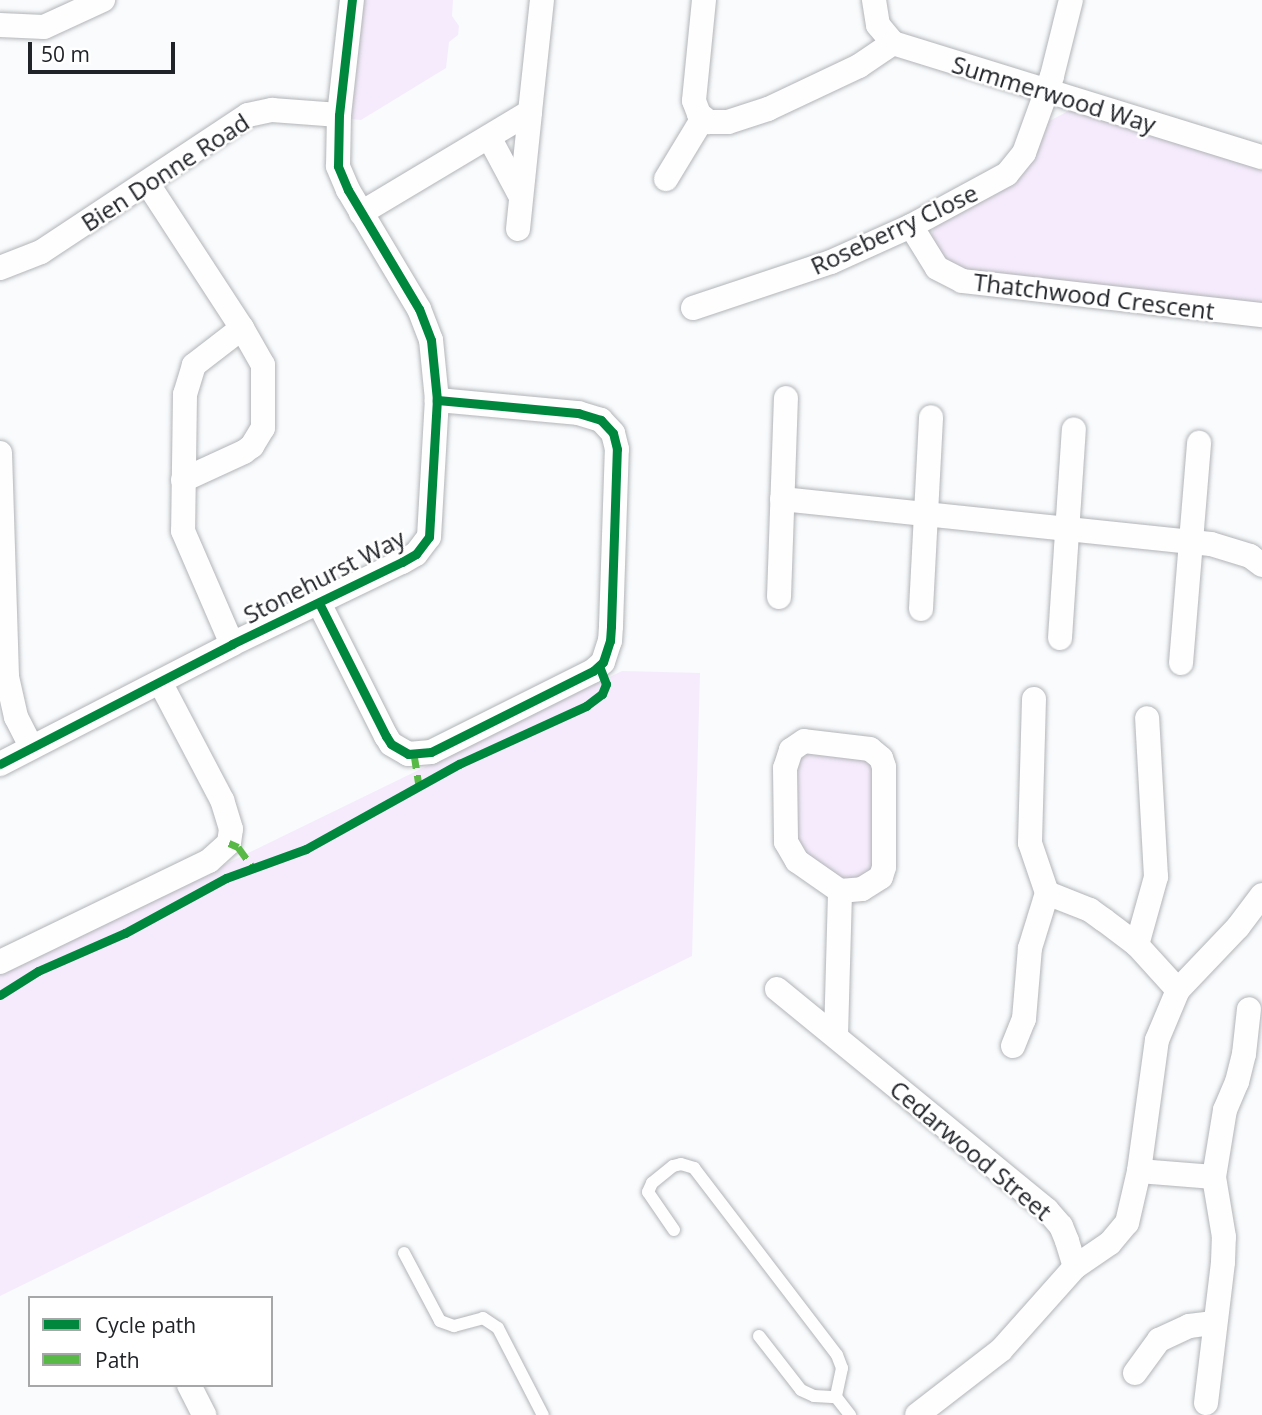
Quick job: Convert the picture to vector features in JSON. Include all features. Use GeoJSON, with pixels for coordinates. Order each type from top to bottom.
{"type":"FeatureCollection","features":[{"type":"Feature","properties":{"kind":"street"},"geometry":{"type":"LineString","coordinates":[[0,25],[44,27],[103,0]]}},
{"type":"Feature","properties":{"kind":"street","name":"Stonehurst Way"},"geometry":{"type":"LineString","coordinates":[[0,764],[232,644],[409,558],[424,546],[431,525],[436,400],[435,363],[427,326],[415,300],[361,213],[338,166],[339,115],[352,0]]}},
{"type":"Feature","properties":{"kind":"street"},"geometry":{"type":"LineString","coordinates":[[518,229],[542,0]]}},
{"type":"Feature","properties":{"kind":"street"},"geometry":{"type":"LineString","coordinates":[[704,0],[694,101],[703,118],[717,124],[768,109],[866,62],[893,43],[876,19],[874,0]]}},
{"type":"Feature","properties":{"kind":"street","name":"Roseberry Close"},"geometry":{"type":"LineString","coordinates":[[693,308],[831,262],[911,226],[990,184],[1015,166],[1024,153],[1052,76],[1070,0]]}},
{"type":"Feature","properties":{"kind":"street","name":"Summerwood Way"},"geometry":{"type":"LineString","coordinates":[[893,43],[1262,157]]}},
{"type":"Feature","properties":{"kind":"street","name":"Bien Donne Road"},"geometry":{"type":"LineString","coordinates":[[0,268],[41,252],[148,184],[248,115],[272,110],[339,115]]}},
{"type":"Feature","properties":{"kind":"street"},"geometry":{"type":"LineString","coordinates":[[361,213],[530,112]]}},
{"type":"Feature","properties":{"kind":"street"},"geometry":{"type":"LineString","coordinates":[[666,179],[703,118]]}},
{"type":"Feature","properties":{"kind":"street"},"geometry":{"type":"LineString","coordinates":[[489,137],[521,197]]}},
{"type":"Feature","properties":{"kind":"street"},"geometry":{"type":"LineString","coordinates":[[148,184],[242,328],[263,365],[263,428],[258,439],[244,452],[183,480]]}},
{"type":"Feature","properties":{"kind":"street","name":"Thatchwood Crescent"},"geometry":{"type":"LineString","coordinates":[[911,226],[930,261],[953,278],[1262,315]]}},
{"type":"Feature","properties":{"kind":"street"},"geometry":{"type":"LineString","coordinates":[[232,644],[184,531],[183,480],[188,377],[202,358],[242,328]]}},
{"type":"Feature","properties":{"kind":"street"},"geometry":{"type":"LineString","coordinates":[[779,597],[786,398]]}},
{"type":"Feature","properties":{"kind":"street"},"geometry":{"type":"LineString","coordinates":[[319,603],[386,736],[391,744],[408,754],[431,752],[593,671],[603,662],[610,642],[611,626],[617,449],[613,433],[601,420],[578,413],[436,400]]}},
{"type":"Feature","properties":{"kind":"street"},"geometry":{"type":"LineString","coordinates":[[921,610],[931,417]]}},
{"type":"Feature","properties":{"kind":"street"},"geometry":{"type":"LineString","coordinates":[[1060,638],[1074,429]]}},
{"type":"Feature","properties":{"kind":"street"},"geometry":{"type":"LineString","coordinates":[[1181,663],[1199,443]]}},
{"type":"Feature","properties":{"kind":"street"},"geometry":{"type":"LineString","coordinates":[[0,453],[8,677],[16,717],[31,747]]}},
{"type":"Feature","properties":{"kind":"street"},"geometry":{"type":"LineString","coordinates":[[782,499],[1191,542],[1226,548],[1250,556],[1262,565]]}},
{"type":"Feature","properties":{"kind":"street"},"geometry":{"type":"LineString","coordinates":[[0,962],[209,861],[229,843],[231,829],[222,800],[160,682]]}},
{"type":"Feature","properties":{"kind":"street"},"geometry":{"type":"LineString","coordinates":[[1013,1046],[1024,1019],[1030,948],[1047,893],[1030,843],[1034,699]]}},
{"type":"Feature","properties":{"kind":"street"},"geometry":{"type":"LineString","coordinates":[[1137,945],[1156,870],[1147,718]]}},
{"type":"Feature","properties":{"kind":"street"},"geometry":{"type":"LineString","coordinates":[[804,741],[861,746],[876,752],[884,767],[884,867],[881,877],[862,889],[840,891],[797,861],[786,842],[785,768],[791,750],[804,741]]}},
{"type":"Feature","properties":{"kind":"street"},"geometry":{"type":"LineString","coordinates":[[836,1036],[840,891]]}},
{"type":"Feature","properties":{"kind":"street"},"geometry":{"type":"LineString","coordinates":[[1047,893],[1090,911],[1137,945],[1178,990]]}},
{"type":"Feature","properties":{"kind":"street"},"geometry":{"type":"LineString","coordinates":[[917,1415],[1001,1350],[1075,1267],[1110,1243],[1127,1223],[1139,1171],[1157,1040],[1178,990],[1238,927],[1262,895]]}},
{"type":"Feature","properties":{"kind":"street","name":"Cedarwood Street"},"geometry":{"type":"LineString","coordinates":[[777,989],[1055,1218],[1075,1267]]}},
{"type":"Feature","properties":{"kind":"street"},"geometry":{"type":"LineString","coordinates":[[1206,1403],[1224,1237],[1214,1177],[1224,1110],[1237,1082],[1244,1054],[1249,1009]]}},
{"type":"Feature","properties":{"kind":"street"},"geometry":{"type":"LineString","coordinates":[[1139,1171],[1214,1177]]}},
{"type":"Feature","properties":{"kind":"street"},"geometry":{"type":"LineString","coordinates":[[1135,1373],[1166,1336],[1189,1325],[1214,1323]]}},
{"type":"Feature","properties":{"kind":"street"},"geometry":{"type":"LineString","coordinates":[[189,1387],[204,1415]]}},
{"type":"Feature","properties":{"kind":"lane"},"geometry":{"type":"LineString","coordinates":[[674,1230],[648,1192],[652,1183],[673,1166],[681,1164],[694,1168],[837,1355],[842,1368],[836,1397]]}},
{"type":"Feature","properties":{"kind":"lane"},"geometry":{"type":"LineString","coordinates":[[404,1253],[440,1321],[454,1326],[483,1318],[498,1328],[543,1415]]}},
{"type":"Feature","properties":{"kind":"lane"},"geometry":{"type":"LineString","coordinates":[[759,1336],[801,1390],[814,1396],[836,1397],[850,1415]]}},
{"type":"Feature","properties":{"kind":"shaded area"},"geometry":{"type":"Polygon","coordinates":[[[364,0],[453,0],[452,16],[459,26],[458,35],[449,42],[446,68],[361,120],[351,119],[364,0]]]}},
{"type":"Feature","properties":{"kind":"shaded area"},"geometry":{"type":"Polygon","coordinates":[[[1072,109],[1262,167],[1262,306],[963,273],[947,266],[931,237],[934,227],[1018,180],[1027,169],[1042,125],[1072,109]]]}},
{"type":"Feature","properties":{"kind":"shaded area"},"geometry":{"type":"Polygon","coordinates":[[[622,671],[700,673],[692,956],[0,1296],[0,974],[622,671]]]}},
{"type":"Feature","properties":{"kind":"shaded area"},"geometry":{"type":"Polygon","coordinates":[[[801,752],[874,760],[875,874],[844,883],[797,851],[795,764],[801,752]]]}},
{"type":"Feature","properties":{"kind":"marked path"},"geometry":{"type":"LineString","coordinates":[[414,754],[419,785]]}},
{"type":"Feature","properties":{"kind":"marked path"},"geometry":{"type":"LineString","coordinates":[[229,843],[238,847],[253,868]]}},
{"type":"Feature","properties":{"kind":"cycle path"},"geometry":{"type":"LineString","coordinates":[[0,764],[232,644],[402,562],[416,554],[429,537],[437,400],[431,340],[419,309],[348,190],[338,166],[339,115],[352,0]]}},
{"type":"Feature","properties":{"kind":"cycle path"},"geometry":{"type":"LineString","coordinates":[[319,603],[386,736],[391,744],[408,754],[431,752],[593,671],[603,662],[610,641],[611,626],[617,449],[613,433],[601,420],[578,413],[437,400]]}},
{"type":"Feature","properties":{"kind":"cycle path"},"geometry":{"type":"LineString","coordinates":[[0,995],[38,971],[125,933],[226,878],[306,849],[459,764],[586,706],[602,694],[606,684],[599,666]]}}]}
